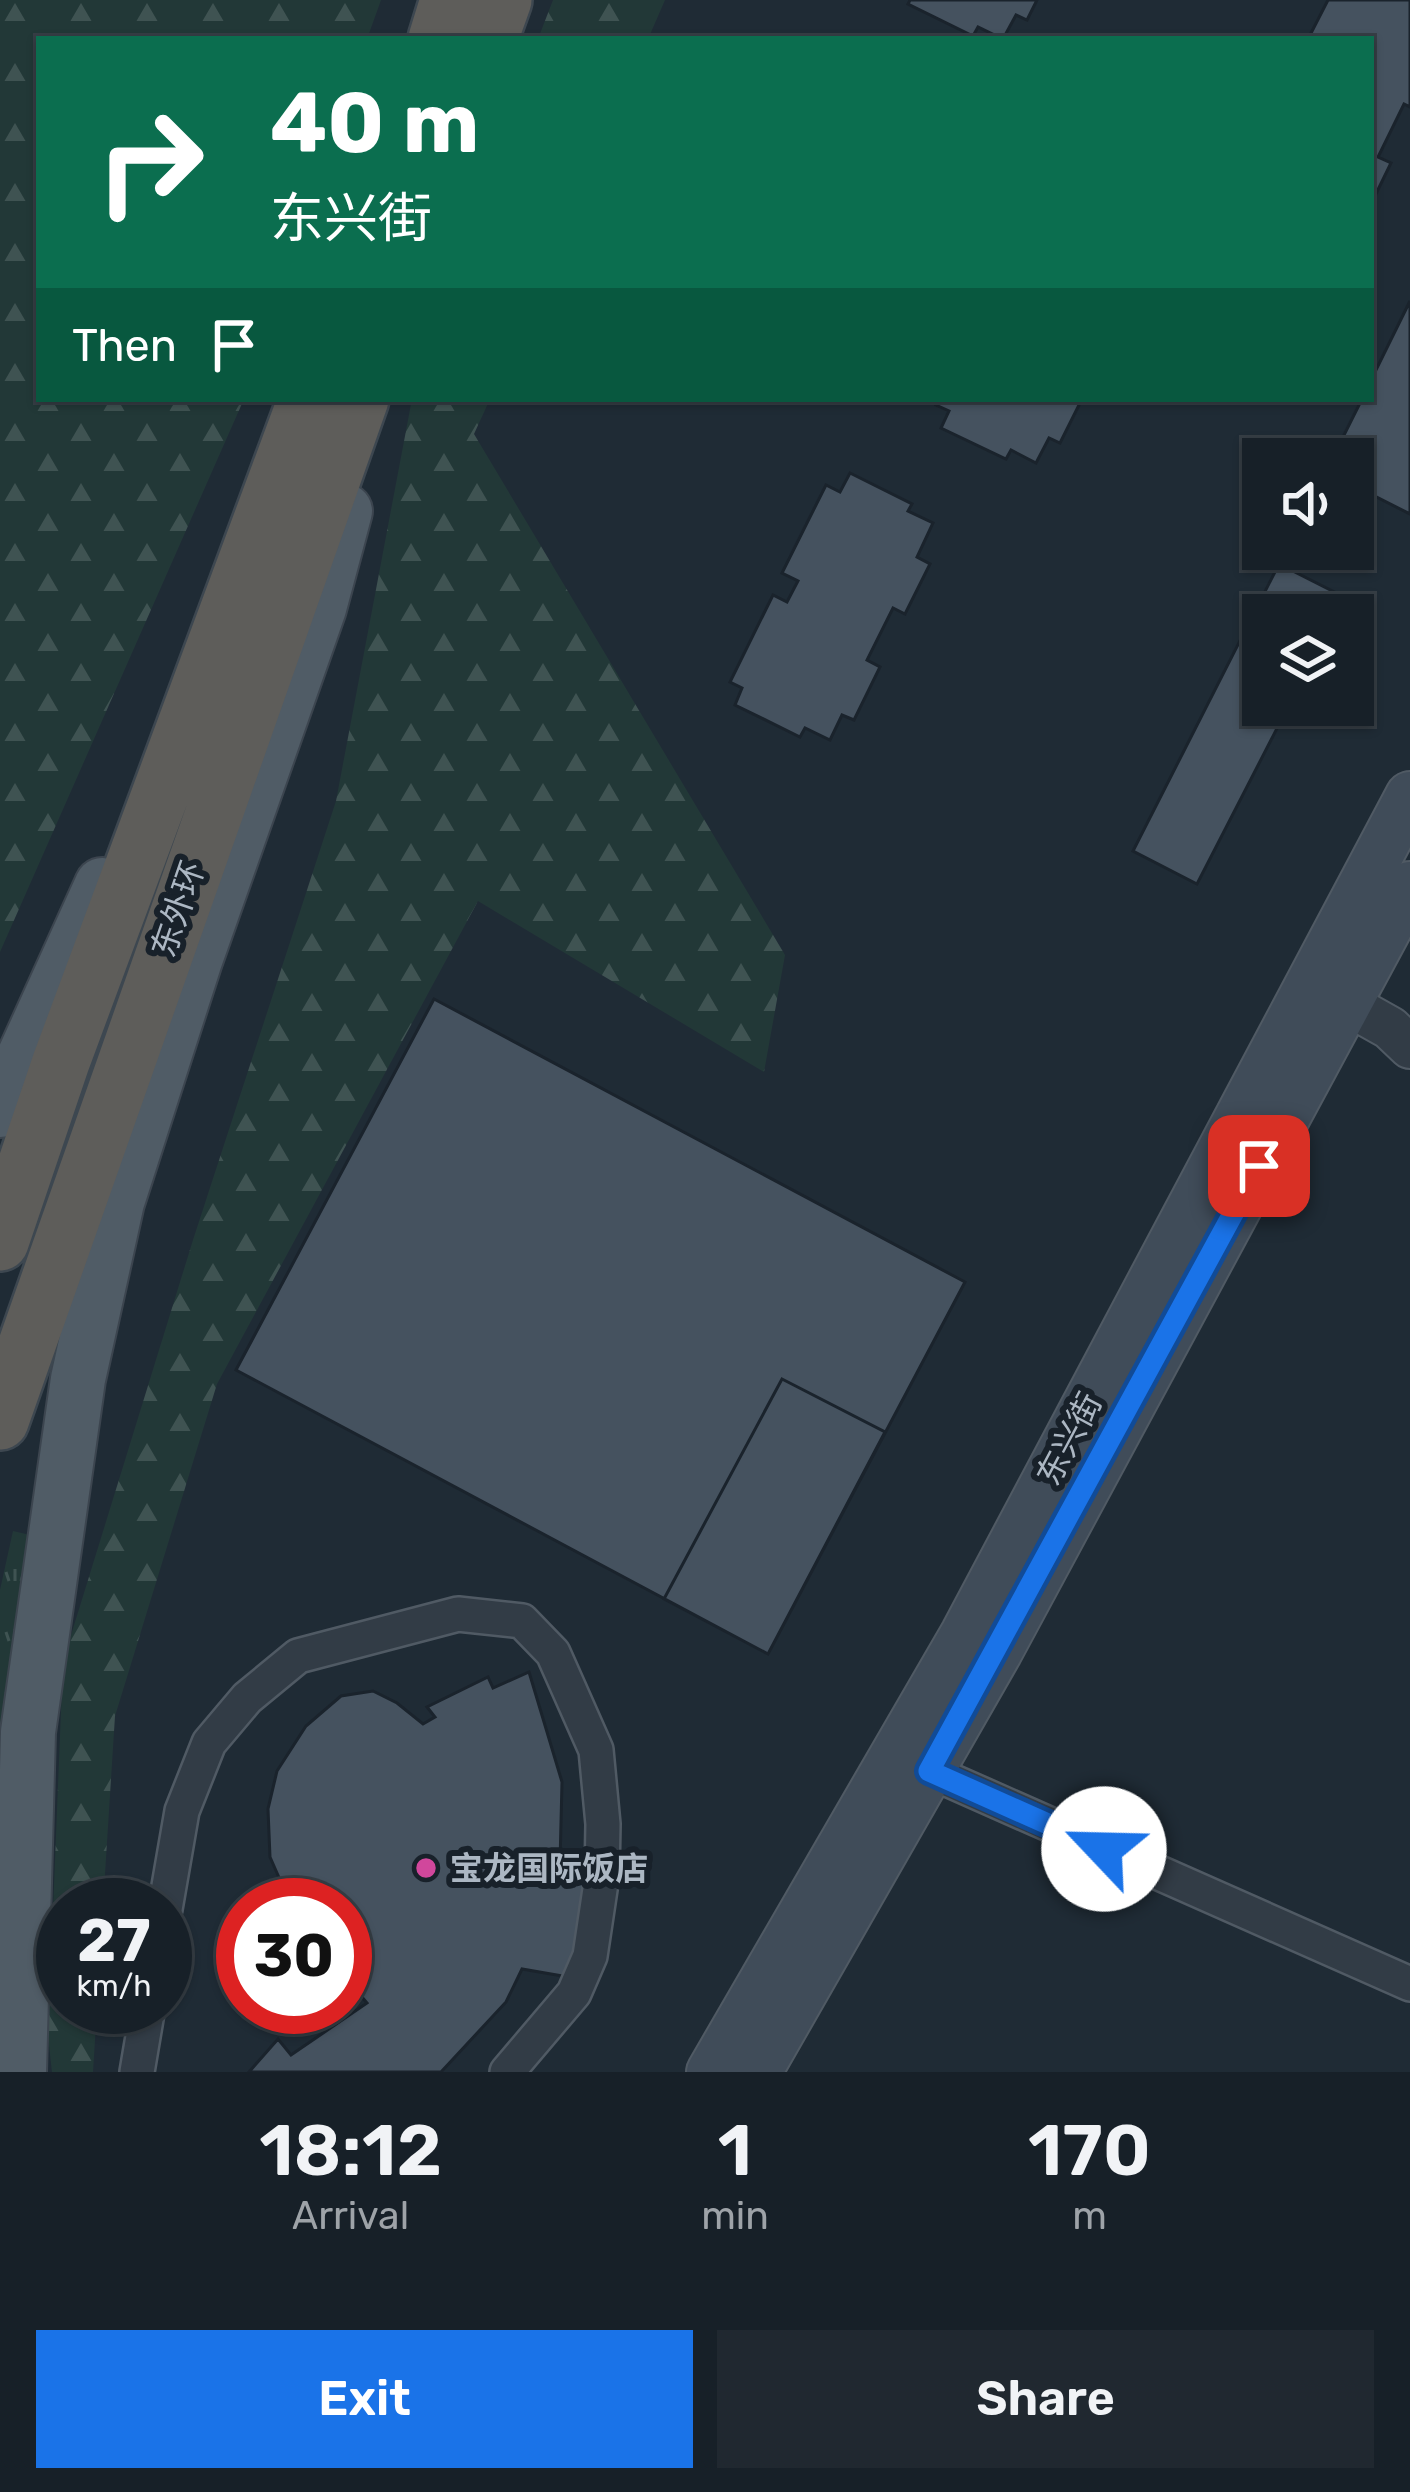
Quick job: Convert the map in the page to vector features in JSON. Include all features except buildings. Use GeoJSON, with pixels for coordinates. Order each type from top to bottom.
{"type":"FeatureCollection","features":[{"type":"Feature","properties":{"kind":"highway"},"geometry":{"type":"LineString","coordinates":[[437,36],[449,0]]}},
{"type":"Feature","properties":{"kind":"highway"},"geometry":{"type":"LineString","coordinates":[[490,36],[503,0]]}},
{"type":"Feature","properties":{"kind":"highway"},"geometry":{"type":"LineString","coordinates":[[0,1242],[69,1040],[306,402]]}},
{"type":"Feature","properties":{"kind":"highway","name":"东外环"},"geometry":{"type":"LineString","coordinates":[[0,1421],[359,402]]}},
{"type":"Feature","properties":{"kind":"main road"},"geometry":{"type":"LineString","coordinates":[[20,2072],[28,1732],[78,1379],[118,1202],[195,960],[319,608],[374,402]]}},
{"type":"Feature","properties":{"kind":"main road"},"geometry":{"type":"LineString","coordinates":[[0,1110],[243,571]]}},
{"type":"Feature","properties":{"kind":"main road","name":"东兴街"},"geometry":{"type":"LineString","coordinates":[[1329,994],[1410,796]]}},
{"type":"Feature","properties":{"kind":"main road","name":"东兴街"},"geometry":{"type":"LineString","coordinates":[[757,2072],[913,1762],[965,1634],[1329,994],[1410,886]]}},
{"type":"Feature","properties":{"kind":"main road","name":"东兴街"},"geometry":{"type":"LineString","coordinates":[[711,2072],[913,1762]]}},
{"type":"Feature","properties":{"kind":"street"},"geometry":{"type":"LineString","coordinates":[[1329,994],[1390,1028],[1410,1047]]}},
{"type":"Feature","properties":{"kind":"street"},"geometry":{"type":"LineString","coordinates":[[170,1878],[182,1811],[209,1743],[247,1699],[298,1656],[458,1614],[522,1621],[554,1653],[596,1750],[602,1876],[590,1956],[574,1993],[507,2072]]}},
{"type":"Feature","properties":{"kind":"street"},"geometry":{"type":"LineString","coordinates":[[913,1762],[1410,1984]]}},
{"type":"Feature","properties":{"kind":"street"},"geometry":{"type":"LineString","coordinates":[[137,2072],[143,2034]]}},
{"type":"Feature","properties":{"kind":"green space"},"geometry":{"type":"Polygon","coordinates":[[[0,0],[381,0],[368,36],[36,36],[36,402],[243,402],[0,952],[0,0]]]}},
{"type":"Feature","properties":{"kind":"green space"},"geometry":{"type":"Polygon","coordinates":[[[553,0],[665,0],[649,36],[539,36],[553,0]]]}},
{"type":"Feature","properties":{"kind":"green space"},"geometry":{"type":"Polygon","coordinates":[[[411,402],[489,402],[474,434],[785,955],[764,1072],[478,901],[217,1384],[115,1716],[105,1878],[54,1878],[63,1661],[336,801],[411,402]]]}},
{"type":"Feature","properties":{"kind":"green space"},"geometry":{"type":"Polygon","coordinates":[[[13,1531],[34,1536],[6,1698],[0,1764],[0,1590],[13,1531]]]}},
{"type":"Feature","properties":{"kind":"green space"},"geometry":{"type":"Polygon","coordinates":[[[95,2034],[93,2072],[52,2072],[48,2036],[95,2034]]]}},
{"type":"Feature","properties":{"kind":"place","name":"宝龙国际饭店"},"geometry":{"type":"Point","coordinates":[426,1868]}},
{"type":"Feature","properties":{"kind":"route"},"geometry":{"type":"LineString","coordinates":[[1104,1849],[929,1771],[1259,1166]]}}]}
